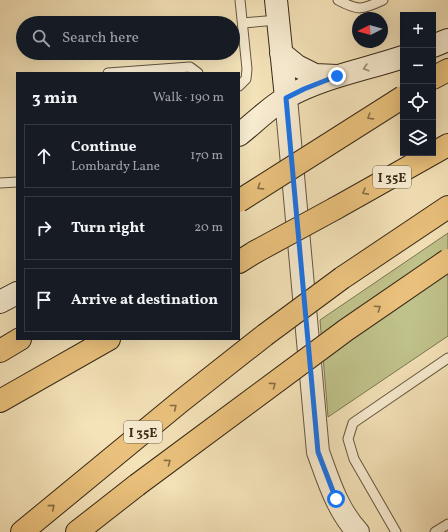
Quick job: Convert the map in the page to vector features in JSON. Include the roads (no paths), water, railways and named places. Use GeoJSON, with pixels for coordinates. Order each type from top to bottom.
{"type":"FeatureCollection","features":[{"type":"Feature","properties":{"kind":"highway"},"geometry":{"type":"LineString","coordinates":[[436,76],[448,70]]}},
{"type":"Feature","properties":{"kind":"highway"},"geometry":{"type":"LineString","coordinates":[[240,199],[400,99]]}},
{"type":"Feature","properties":{"kind":"highway","name":"I 35E"},"geometry":{"type":"LineString","coordinates":[[247,257],[448,145]]}},
{"type":"Feature","properties":{"kind":"highway","name":"I 35E"},"geometry":{"type":"LineString","coordinates":[[22,532],[174,407],[265,335],[342,278],[448,207]]}},
{"type":"Feature","properties":{"kind":"highway"},"geometry":{"type":"LineString","coordinates":[[78,532],[137,485],[333,340],[448,260]]}},
{"type":"Feature","properties":{"kind":"highway"},"geometry":{"type":"LineString","coordinates":[[0,351],[18,340]]}},
{"type":"Feature","properties":{"kind":"highway"},"geometry":{"type":"LineString","coordinates":[[0,401],[107,340]]}},
{"type":"Feature","properties":{"kind":"street"},"geometry":{"type":"LineString","coordinates":[[277,10],[318,452],[336,499],[351,528]]}},
{"type":"Feature","properties":{"kind":"street"},"geometry":{"type":"LineString","coordinates":[[436,45],[448,40]]}},
{"type":"Feature","properties":{"kind":"street"},"geometry":{"type":"LineString","coordinates":[[281,53],[298,66],[315,75],[337,76]]}},
{"type":"Feature","properties":{"kind":"street"},"geometry":{"type":"LineString","coordinates":[[240,135],[286,98],[304,89],[337,76],[400,57]]}},
{"type":"Feature","properties":{"kind":"street"},"geometry":{"type":"LineString","coordinates":[[0,302],[16,293]]}},
{"type":"Feature","properties":{"kind":"lane"},"geometry":{"type":"LineString","coordinates":[[240,0],[247,69],[246,79],[240,85]]}},
{"type":"Feature","properties":{"kind":"lane"},"geometry":{"type":"LineString","coordinates":[[338,0],[348,6],[359,8],[368,7],[383,0]]}},
{"type":"Feature","properties":{"kind":"lane"},"geometry":{"type":"LineString","coordinates":[[242,23],[277,10]]}},
{"type":"Feature","properties":{"kind":"lane"},"geometry":{"type":"LineString","coordinates":[[122,72],[190,67],[197,72]]}},
{"type":"Feature","properties":{"kind":"lane"},"geometry":{"type":"LineString","coordinates":[[0,183],[16,182]]}},
{"type":"Feature","properties":{"kind":"lane"},"geometry":{"type":"LineString","coordinates":[[396,532],[354,459],[348,439],[351,428],[353,423],[448,358]]}},
{"type":"Feature","properties":{"kind":"lane"},"geometry":{"type":"LineString","coordinates":[[435,532],[448,524]]}}]}
